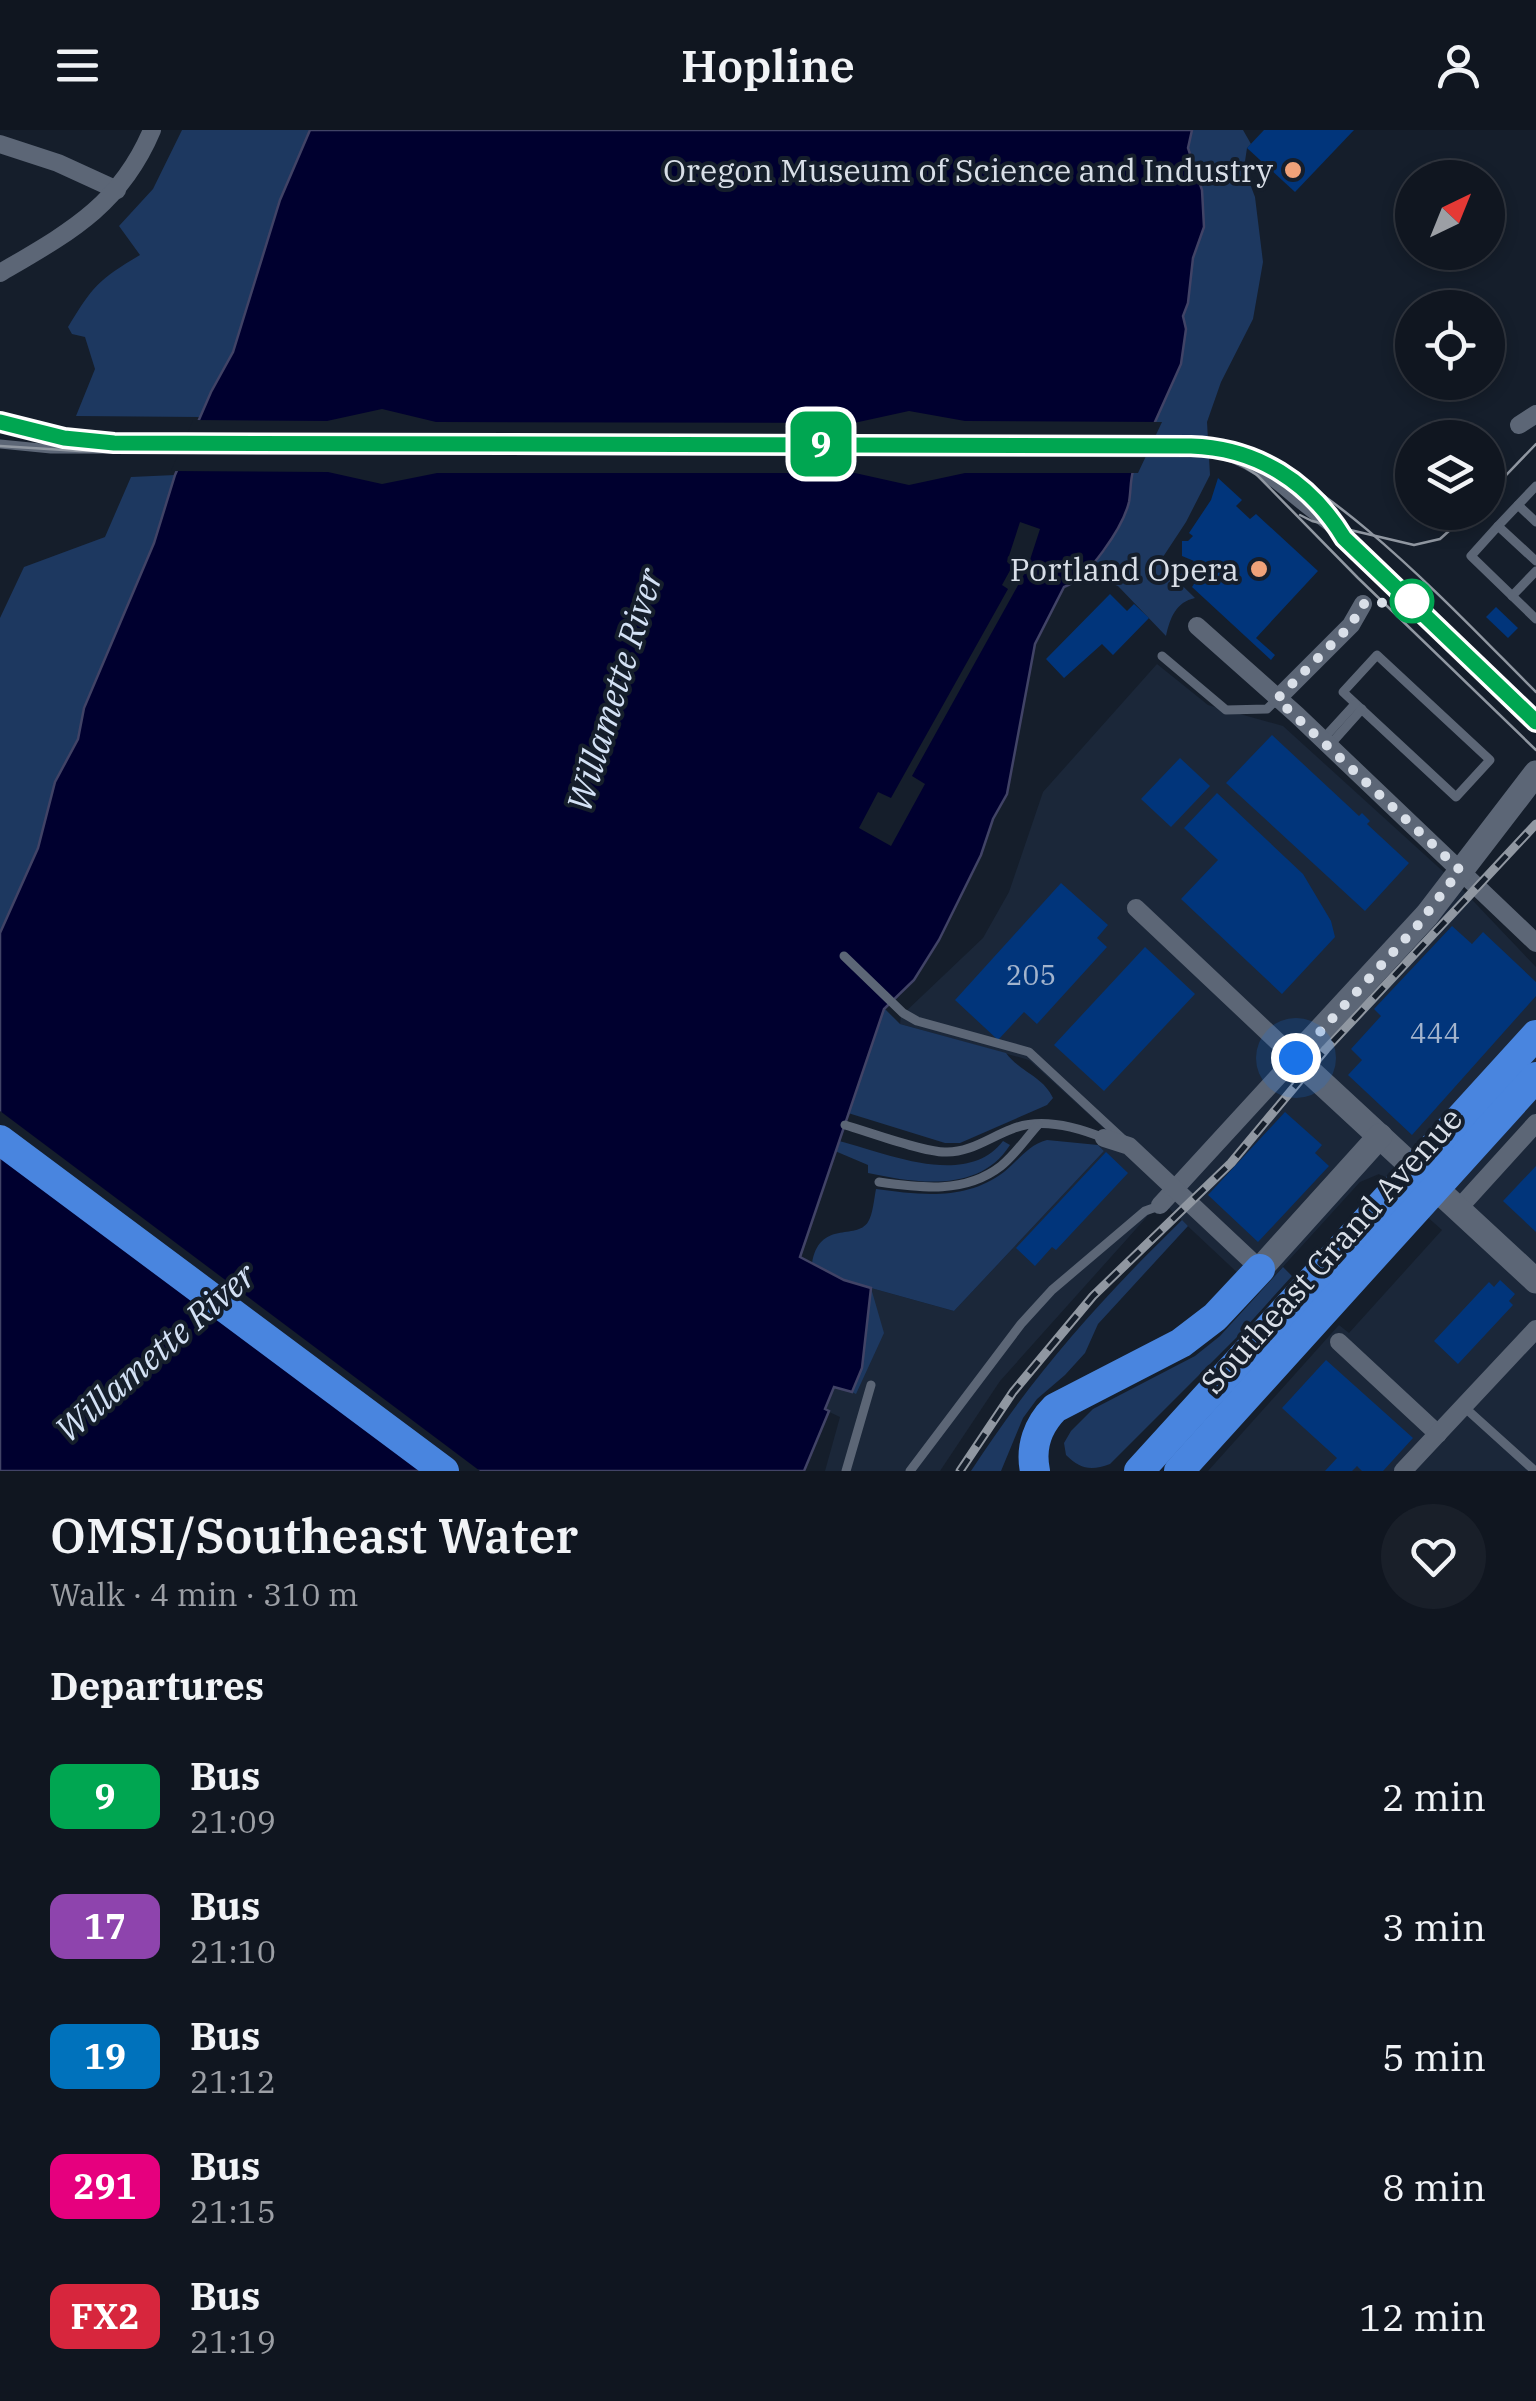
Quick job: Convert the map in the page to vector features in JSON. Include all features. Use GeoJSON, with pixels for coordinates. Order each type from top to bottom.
{"type":"FeatureCollection","features":[{"type":"Feature","properties":{"kind":"highway"},"geometry":{"type":"LineString","coordinates":[[1138,1471],[1395,1210],[1536,1035]]}},
{"type":"Feature","properties":{"kind":"highway","name":"Southeast Grand Avenue"},"geometry":{"type":"LineString","coordinates":[[1179,1471],[1395,1210],[1536,1077]]}},
{"type":"Feature","properties":{"kind":"highway"},"geometry":{"type":"LineString","coordinates":[[0,1140],[444,1471]]}},
{"type":"Feature","properties":{"kind":"highway"},"geometry":{"type":"LineString","coordinates":[[1036,1471],[1036,1438],[1043,1421],[1062,1402],[1162,1354],[1198,1332],[1260,1268]]}},
{"type":"Feature","properties":{"kind":"highway"},"geometry":{"type":"LineString","coordinates":[[1036,1438],[1053,1471]]}},
{"type":"Feature","properties":{"kind":"highway"},"geometry":{"type":"LineString","coordinates":[[1128,1471],[1167,1438]]}},
{"type":"Feature","properties":{"kind":"street"},"geometry":{"type":"LineString","coordinates":[[0,273],[88,219],[134,168],[152,130]]}},
{"type":"Feature","properties":{"kind":"street"},"geometry":{"type":"LineString","coordinates":[[0,144],[58,163],[117,190]]}},
{"type":"Feature","properties":{"kind":"street"},"geometry":{"type":"LineString","coordinates":[[1519,425],[1536,414]]}},
{"type":"Feature","properties":{"kind":"street"},"geometry":{"type":"LineString","coordinates":[[1277,699],[1351,625],[1363,604]]}},
{"type":"Feature","properties":{"kind":"street"},"geometry":{"type":"LineString","coordinates":[[1198,626],[1536,943]]}},
{"type":"Feature","properties":{"kind":"street"},"geometry":{"type":"LineString","coordinates":[[1160,1205],[1418,925],[1536,772]]}},
{"type":"Feature","properties":{"kind":"street"},"geometry":{"type":"LineString","coordinates":[[1136,908],[1536,1281]]}},
{"type":"Feature","properties":{"kind":"street","name":"Southeast Grand Avenue"},"geometry":{"type":"LineString","coordinates":[[1458,1209],[1536,1123]]}},
{"type":"Feature","properties":{"kind":"street"},"geometry":{"type":"LineString","coordinates":[[1104,1138],[1129,1146],[1260,1268],[1380,1136]]}},
{"type":"Feature","properties":{"kind":"street"},"geometry":{"type":"LineString","coordinates":[[1403,1471],[1536,1329]]}},
{"type":"Feature","properties":{"kind":"street"},"geometry":{"type":"LineString","coordinates":[[1340,1342],[1438,1434]]}},
{"type":"Feature","properties":{"kind":"lane"},"geometry":{"type":"LineString","coordinates":[[0,422],[63,443]]}},
{"type":"Feature","properties":{"kind":"lane"},"geometry":{"type":"LineString","coordinates":[[0,444],[1090,445],[1250,456],[1289,477],[1328,511],[1344,538],[1536,722]]}},
{"type":"Feature","properties":{"kind":"lane"},"geometry":{"type":"LineString","coordinates":[[1505,518],[1536,486]]}},
{"type":"Feature","properties":{"kind":"lane"},"geometry":{"type":"LineString","coordinates":[[1518,504],[1536,522]]}},
{"type":"Feature","properties":{"kind":"lane"},"geometry":{"type":"LineString","coordinates":[[1494,530],[1471,556],[1536,618]]}},
{"type":"Feature","properties":{"kind":"lane"},"geometry":{"type":"LineString","coordinates":[[1502,530],[1536,561]]}},
{"type":"Feature","properties":{"kind":"lane"},"geometry":{"type":"LineString","coordinates":[[1512,596],[1536,571]]}},
{"type":"Feature","properties":{"kind":"lane"},"geometry":{"type":"LineString","coordinates":[[1377,655],[1490,760],[1456,797],[1358,706],[1343,692],[1377,655]]}},
{"type":"Feature","properties":{"kind":"lane"},"geometry":{"type":"LineString","coordinates":[[1162,656],[1226,710],[1267,709],[1277,699]]}},
{"type":"Feature","properties":{"kind":"lane"},"geometry":{"type":"LineString","coordinates":[[1326,743],[1358,706]]}},
{"type":"Feature","properties":{"kind":"lane"},"geometry":{"type":"LineString","coordinates":[[844,956],[903,1013],[917,1021],[1029,1052],[1129,1146]]}},
{"type":"Feature","properties":{"kind":"lane"},"geometry":{"type":"LineString","coordinates":[[846,1125],[945,1152],[980,1145],[1013,1128],[1038,1125],[1078,1127],[1104,1138]]}},
{"type":"Feature","properties":{"kind":"lane"},"geometry":{"type":"LineString","coordinates":[[879,1182],[926,1189],[971,1182],[1001,1166],[1038,1125]]}},
{"type":"Feature","properties":{"kind":"lane"},"geometry":{"type":"LineString","coordinates":[[910,1471],[1052,1290],[1145,1211],[1160,1205]]}},
{"type":"Feature","properties":{"kind":"lane"},"geometry":{"type":"LineString","coordinates":[[846,1471],[871,1385]]}},
{"type":"Feature","properties":{"kind":"lane"},"geometry":{"type":"LineString","coordinates":[[1463,1406],[1534,1471]]}},
{"type":"Feature","properties":{"kind":"shaded area"},"geometry":{"type":"Polygon","coordinates":[[[182,130],[310,130],[280,200],[233,352],[200,417],[76,416],[95,369],[85,337],[72,334],[68,327],[98,285],[140,255],[119,226],[153,189],[182,130]]]}},
{"type":"Feature","properties":{"kind":"shaded area"},"geometry":{"type":"Polygon","coordinates":[[[1192,130],[1243,130],[1251,144],[1244,168],[1255,197],[1263,262],[1253,319],[1221,382],[1207,422],[1210,475],[1159,563],[1195,598],[1175,612],[1166,636],[1118,586],[1084,573],[1106,549],[1129,501],[1133,471],[1181,364],[1186,329],[1183,316],[1193,258],[1204,227],[1202,190],[1188,148],[1192,130]]]}},
{"type":"Feature","properties":{"kind":"shaded area"},"geometry":{"type":"Polygon","coordinates":[[[175,475],[154,543],[84,708],[78,739],[55,782],[38,848],[0,933],[0,618],[24,567],[105,537],[131,477],[175,475]]]}},
{"type":"Feature","properties":{"kind":"shaded area"},"geometry":{"type":"Polygon","coordinates":[[[1157,664],[1208,705],[1283,726],[1458,885],[1536,967],[1536,1471],[1208,1471],[1339,1325],[1349,1333],[1442,1230],[1379,1174],[1360,1182],[1259,1293],[1161,1201],[1000,1381],[940,1471],[825,1471],[840,1417],[825,1410],[871,1288],[954,1311],[1104,1151],[1098,1145],[1109,1133],[1029,1060],[900,1024],[901,1016],[983,938],[1009,892],[1043,792],[1157,664]]]}},
{"type":"Feature","properties":{"kind":"shaded area"},"geometry":{"type":"Polygon","coordinates":[[[884,1008],[900,1024],[1006,1053],[1043,1084],[1053,1098],[1047,1105],[960,1143],[945,1143],[848,1113],[884,1008]]]}},
{"type":"Feature","properties":{"kind":"shaded area"},"geometry":{"type":"Polygon","coordinates":[[[1047,1140],[1098,1145],[1104,1151],[954,1311],[871,1288],[884,1333],[856,1394],[852,1392],[863,1359],[862,1324],[844,1280],[812,1264],[822,1241],[868,1222],[876,1189],[943,1194],[974,1188],[1004,1172],[1029,1149],[1047,1140]]]}},
{"type":"Feature","properties":{"kind":"shaded area"},"geometry":{"type":"Polygon","coordinates":[[[839,1141],[902,1159],[948,1165],[969,1163],[987,1155],[1003,1141],[1010,1145],[997,1161],[981,1171],[964,1178],[925,1181],[868,1173],[868,1165],[835,1151],[839,1141]]]}},
{"type":"Feature","properties":{"kind":"shaded area"},"geometry":{"type":"Polygon","coordinates":[[[1182,1220],[1188,1226],[1098,1324],[1085,1353],[1023,1418],[1001,1471],[971,1471],[1069,1340],[1182,1220]]]}},
{"type":"Feature","properties":{"kind":"shaded area"},"geometry":{"type":"Polygon","coordinates":[[[1283,1267],[1292,1276],[1110,1464],[1086,1467],[1066,1455],[1064,1443],[1071,1431],[1093,1409],[1195,1356],[1220,1336],[1283,1267]]]}},
{"type":"Feature","properties":{"kind":"water","name":"Willamette River"},"geometry":{"type":"Polygon","coordinates":[[[310,130],[1192,130],[1188,148],[1202,190],[1204,227],[1193,258],[1183,316],[1186,329],[1181,364],[1133,471],[1129,502],[1120,525],[1094,563],[1064,587],[1035,644],[1007,794],[939,940],[914,980],[884,1009],[800,1257],[844,1280],[871,1288],[862,1368],[852,1392],[834,1387],[825,1409],[829,1411],[804,1471],[0,1471],[0,933],[38,848],[55,782],[78,739],[84,708],[154,543],[175,475],[233,352],[280,200],[310,130]]]}},
{"type":"Feature","properties":{"kind":"pier"},"geometry":{"type":"Polygon","coordinates":[[[382,409],[436,422],[854,423],[909,411],[965,421],[1162,422],[1138,473],[965,473],[909,485],[855,473],[437,473],[382,484],[328,472],[171,471],[193,420],[327,421],[382,409]]]}},
{"type":"Feature","properties":{"kind":"pier"},"geometry":{"type":"Polygon","coordinates":[[[1020,522],[1040,529],[1027,569],[912,776],[925,784],[891,846],[859,828],[878,792],[891,798],[1008,589],[1002,585],[1013,565],[1007,562],[1020,522]]]}},
{"type":"Feature","properties":{"kind":"pier"},"geometry":{"type":"Polygon","coordinates":[[[0,1111],[480,1471],[420,1471],[0,1156],[0,1111]]]}},
{"type":"Feature","properties":{"kind":"building","name":"Oregon Museum of Science and Industry"},"geometry":{"type":"Polygon","coordinates":[[[1264,130],[1354,130],[1295,192],[1247,148],[1264,130]]]}},
{"type":"Feature","properties":{"kind":"building","name":"Portland Opera"},"geometry":{"type":"Polygon","coordinates":[[[1218,478],[1242,500],[1236,506],[1250,519],[1256,514],[1318,571],[1256,638],[1275,655],[1271,660],[1192,587],[1203,570],[1200,568],[1188,582],[1180,575],[1194,561],[1182,556],[1182,541],[1193,536],[1189,533],[1211,500],[1218,478]]]}},
{"type":"Feature","properties":{"kind":"building"},"geometry":{"type":"Polygon","coordinates":[[[1110,594],[1127,611],[1134,604],[1149,618],[1113,655],[1102,644],[1064,678],[1046,659],[1110,594]]]}},
{"type":"Feature","properties":{"kind":"building"},"geometry":{"type":"Polygon","coordinates":[[[1496,607],[1518,628],[1508,638],[1486,617],[1496,607]]]}},
{"type":"Feature","properties":{"kind":"building"},"geometry":{"type":"Polygon","coordinates":[[[1272,735],[1359,816],[1362,813],[1370,821],[1367,824],[1409,863],[1365,911],[1226,783],[1272,735]]]}},
{"type":"Feature","properties":{"kind":"building"},"geometry":{"type":"Polygon","coordinates":[[[1180,758],[1210,786],[1171,827],[1141,799],[1180,758]]]}},
{"type":"Feature","properties":{"kind":"building"},"geometry":{"type":"Polygon","coordinates":[[[1217,793],[1303,874],[1331,921],[1335,937],[1282,994],[1181,899],[1218,860],[1184,828],[1217,793]]]}},
{"type":"Feature","properties":{"kind":"building"},"geometry":{"type":"Polygon","coordinates":[[[1061,883],[1108,925],[1097,938],[1107,947],[1037,1024],[1024,1012],[998,1040],[955,1000],[1061,883]]]}},
{"type":"Feature","properties":{"kind":"building"},"geometry":{"type":"Polygon","coordinates":[[[1452,926],[1472,944],[1483,932],[1536,982],[1536,996],[1412,1135],[1348,1075],[1362,1060],[1351,1049],[1381,1016],[1374,1009],[1452,926]]]}},
{"type":"Feature","properties":{"kind":"building"},"geometry":{"type":"Polygon","coordinates":[[[1145,947],[1195,994],[1104,1091],[1054,1045],[1145,947]]]}},
{"type":"Feature","properties":{"kind":"building"},"geometry":{"type":"Polygon","coordinates":[[[1285,1112],[1322,1145],[1315,1153],[1329,1166],[1258,1242],[1208,1195],[1285,1112]]]}},
{"type":"Feature","properties":{"kind":"building"},"geometry":{"type":"Polygon","coordinates":[[[1106,1152],[1128,1173],[1056,1250],[1052,1247],[1035,1266],[1016,1248],[1106,1152]]]}},
{"type":"Feature","properties":{"kind":"building"},"geometry":{"type":"Polygon","coordinates":[[[1536,1166],[1536,1232],[1503,1201],[1536,1166]]]}},
{"type":"Feature","properties":{"kind":"building"},"geometry":{"type":"Polygon","coordinates":[[[1500,1280],[1515,1294],[1509,1301],[1513,1305],[1458,1364],[1434,1341],[1489,1282],[1494,1287],[1500,1280]]]}},
{"type":"Feature","properties":{"kind":"building"},"geometry":{"type":"Polygon","coordinates":[[[1326,1360],[1413,1438],[1383,1471],[1362,1471],[1357,1466],[1352,1471],[1325,1471],[1337,1458],[1282,1408],[1326,1360]]]}},
{"type":"Feature","properties":{"kind":"tram line"},"geometry":{"type":"LineString","coordinates":[[0,415],[42,430],[97,439]]}},
{"type":"Feature","properties":{"kind":"tram line"},"geometry":{"type":"LineString","coordinates":[[1505,476],[1536,444]]}},
{"type":"Feature","properties":{"kind":"tram line"},"geometry":{"type":"LineString","coordinates":[[0,446],[80,451],[1214,455],[1257,475],[1536,750]]}},
{"type":"Feature","properties":{"kind":"tram line"},"geometry":{"type":"LineString","coordinates":[[1226,446],[1264,459],[1348,514],[1432,588],[1536,692]]}},
{"type":"Feature","properties":{"kind":"tram line"},"geometry":{"type":"LineString","coordinates":[[1300,515],[1414,545],[1440,539],[1450,530]]}},
{"type":"Feature","properties":{"kind":"railway"},"geometry":{"type":"LineString","coordinates":[[960,1471],[1013,1392],[1093,1296],[1231,1163],[1326,1049],[1536,824]]}},
{"type":"Feature","properties":{"kind":"bus line","name":"9"},"geometry":{"type":"LineString","coordinates":[[0,422],[64,438],[114,443],[1213,447],[1250,456],[1306,491],[1328,511],[1344,538],[1536,722]]}},
{"type":"Feature","properties":{"kind":"place","name":"Oregon Museum of Science and Industry"},"geometry":{"type":"Point","coordinates":[1293,170]}},
{"type":"Feature","properties":{"kind":"place","name":"Portland Opera"},"geometry":{"type":"Point","coordinates":[1259,569]}},
{"type":"Feature","properties":{"kind":"route"},"geometry":{"type":"LineString","coordinates":[[1296,1058],[1418,925],[1460,870],[1277,699],[1351,625],[1363,604],[1412,601]]}}]}
